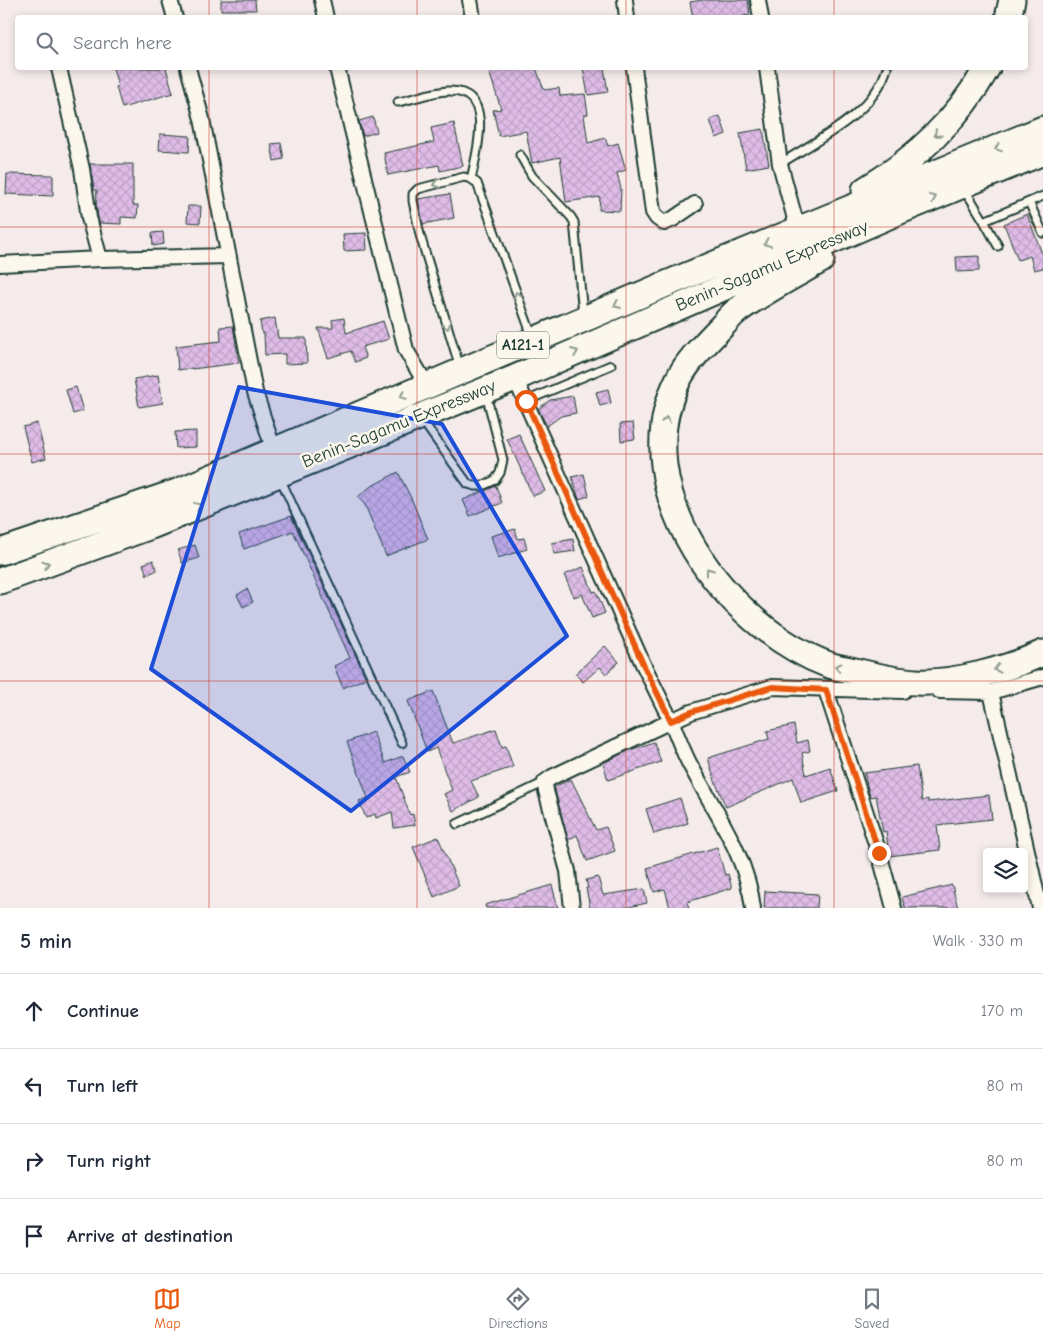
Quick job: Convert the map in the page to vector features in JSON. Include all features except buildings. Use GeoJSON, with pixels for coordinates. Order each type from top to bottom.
{"type":"FeatureCollection","features":[{"type":"Feature","properties":{"kind":"highway"},"geometry":{"type":"LineString","coordinates":[[1009,15],[1012,0]]}},
{"type":"Feature","properties":{"kind":"highway"},"geometry":{"type":"LineString","coordinates":[[798,230],[892,174],[950,121],[975,89],[986,70]]}},
{"type":"Feature","properties":{"kind":"highway","name":"A121-1"},"geometry":{"type":"LineString","coordinates":[[0,552],[177,492],[276,462],[427,386],[1043,129]]}},
{"type":"Feature","properties":{"kind":"highway","name":"Benin-Sagamu Expressway"},"geometry":{"type":"LineString","coordinates":[[0,580],[151,526],[276,462],[419,416],[515,378],[900,211],[1043,152]]}},
{"type":"Feature","properties":{"kind":"highway"},"geometry":{"type":"LineString","coordinates":[[900,211],[737,311],[700,350],[679,378],[669,400],[664,426],[663,456],[668,491],[677,517],[701,559],[723,590],[754,619],[791,646],[830,665],[880,677],[916,682],[953,680],[1024,662],[1043,654]]}},
{"type":"Feature","properties":{"kind":"street"},"geometry":{"type":"LineString","coordinates":[[170,0],[174,15]]}},
{"type":"Feature","properties":{"kind":"street"},"geometry":{"type":"LineString","coordinates":[[322,0],[325,15]]}},
{"type":"Feature","properties":{"kind":"street"},"geometry":{"type":"LineString","coordinates":[[470,0],[472,15]]}},
{"type":"Feature","properties":{"kind":"street"},"geometry":{"type":"LineString","coordinates":[[625,0],[627,15]]}},
{"type":"Feature","properties":{"kind":"street"},"geometry":{"type":"LineString","coordinates":[[758,0],[760,15]]}},
{"type":"Feature","properties":{"kind":"street"},"geometry":{"type":"LineString","coordinates":[[60,70],[82,169],[89,218],[100,259]]}},
{"type":"Feature","properties":{"kind":"street"},"geometry":{"type":"LineString","coordinates":[[189,70],[202,119],[255,392],[276,462]]}},
{"type":"Feature","properties":{"kind":"street"},"geometry":{"type":"LineString","coordinates":[[337,70],[406,350],[427,386]]}},
{"type":"Feature","properties":{"kind":"street"},"geometry":{"type":"LineString","coordinates":[[634,70],[653,212],[664,223],[695,204]]}},
{"type":"Feature","properties":{"kind":"street"},"geometry":{"type":"LineString","coordinates":[[768,70],[780,164],[798,230]]}},
{"type":"Feature","properties":{"kind":"street"},"geometry":{"type":"LineString","coordinates":[[0,264],[100,259],[229,256]]}},
{"type":"Feature","properties":{"kind":"street"},"geometry":{"type":"LineString","coordinates":[[515,378],[643,664],[692,768],[734,843],[751,892],[753,908]]}},
{"type":"Feature","properties":{"kind":"street"},"geometry":{"type":"LineString","coordinates":[[572,908],[568,871],[546,791],[545,782],[552,777],[691,712],[772,687],[826,690],[991,692],[1043,677]]}},
{"type":"Feature","properties":{"kind":"street"},"geometry":{"type":"LineString","coordinates":[[826,690],[879,853],[894,908]]}},
{"type":"Feature","properties":{"kind":"street"},"geometry":{"type":"LineString","coordinates":[[991,692],[1040,908]]}},
{"type":"Feature","properties":{"kind":"lane"},"geometry":{"type":"LineString","coordinates":[[780,164],[845,123],[866,104],[884,80],[887,70]]}},
{"type":"Feature","properties":{"kind":"lane"},"geometry":{"type":"LineString","coordinates":[[398,102],[448,91],[462,93],[470,98],[477,109],[481,134],[471,179]]}},
{"type":"Feature","properties":{"kind":"lane"},"geometry":{"type":"LineString","coordinates":[[520,155],[532,176],[572,217],[574,222],[583,320]]}},
{"type":"Feature","properties":{"kind":"lane"},"geometry":{"type":"LineString","coordinates":[[461,372],[420,236],[413,200],[414,194],[418,189],[464,177],[477,183],[534,341]]}},
{"type":"Feature","properties":{"kind":"lane"},"geometry":{"type":"LineString","coordinates":[[962,186],[998,246]]}},
{"type":"Feature","properties":{"kind":"lane"},"geometry":{"type":"LineString","coordinates":[[984,220],[1043,196]]}},
{"type":"Feature","properties":{"kind":"lane"},"geometry":{"type":"LineString","coordinates":[[1029,202],[1043,233]]}},
{"type":"Feature","properties":{"kind":"lane"},"geometry":{"type":"LineString","coordinates":[[526,401],[611,365]]}},
{"type":"Feature","properties":{"kind":"lane"},"geometry":{"type":"LineString","coordinates":[[419,416],[468,484],[482,486],[495,480],[500,473],[502,460],[484,390]]}},
{"type":"Feature","properties":{"kind":"lane"},"geometry":{"type":"LineString","coordinates":[[276,462],[402,743]]}},
{"type":"Feature","properties":{"kind":"lane"},"geometry":{"type":"LineString","coordinates":[[457,824],[545,782]]}},
{"type":"Feature","properties":{"kind":"highlighted area"},"geometry":{"type":"Polygon","coordinates":[[[239,387],[442,424],[567,636],[351,811],[151,669],[239,387]]]}},
{"type":"Feature","properties":{"kind":"route"},"geometry":{"type":"LineString","coordinates":[[526,401],[643,664],[671,721],[691,712],[772,687],[826,690],[879,853]]}}]}
